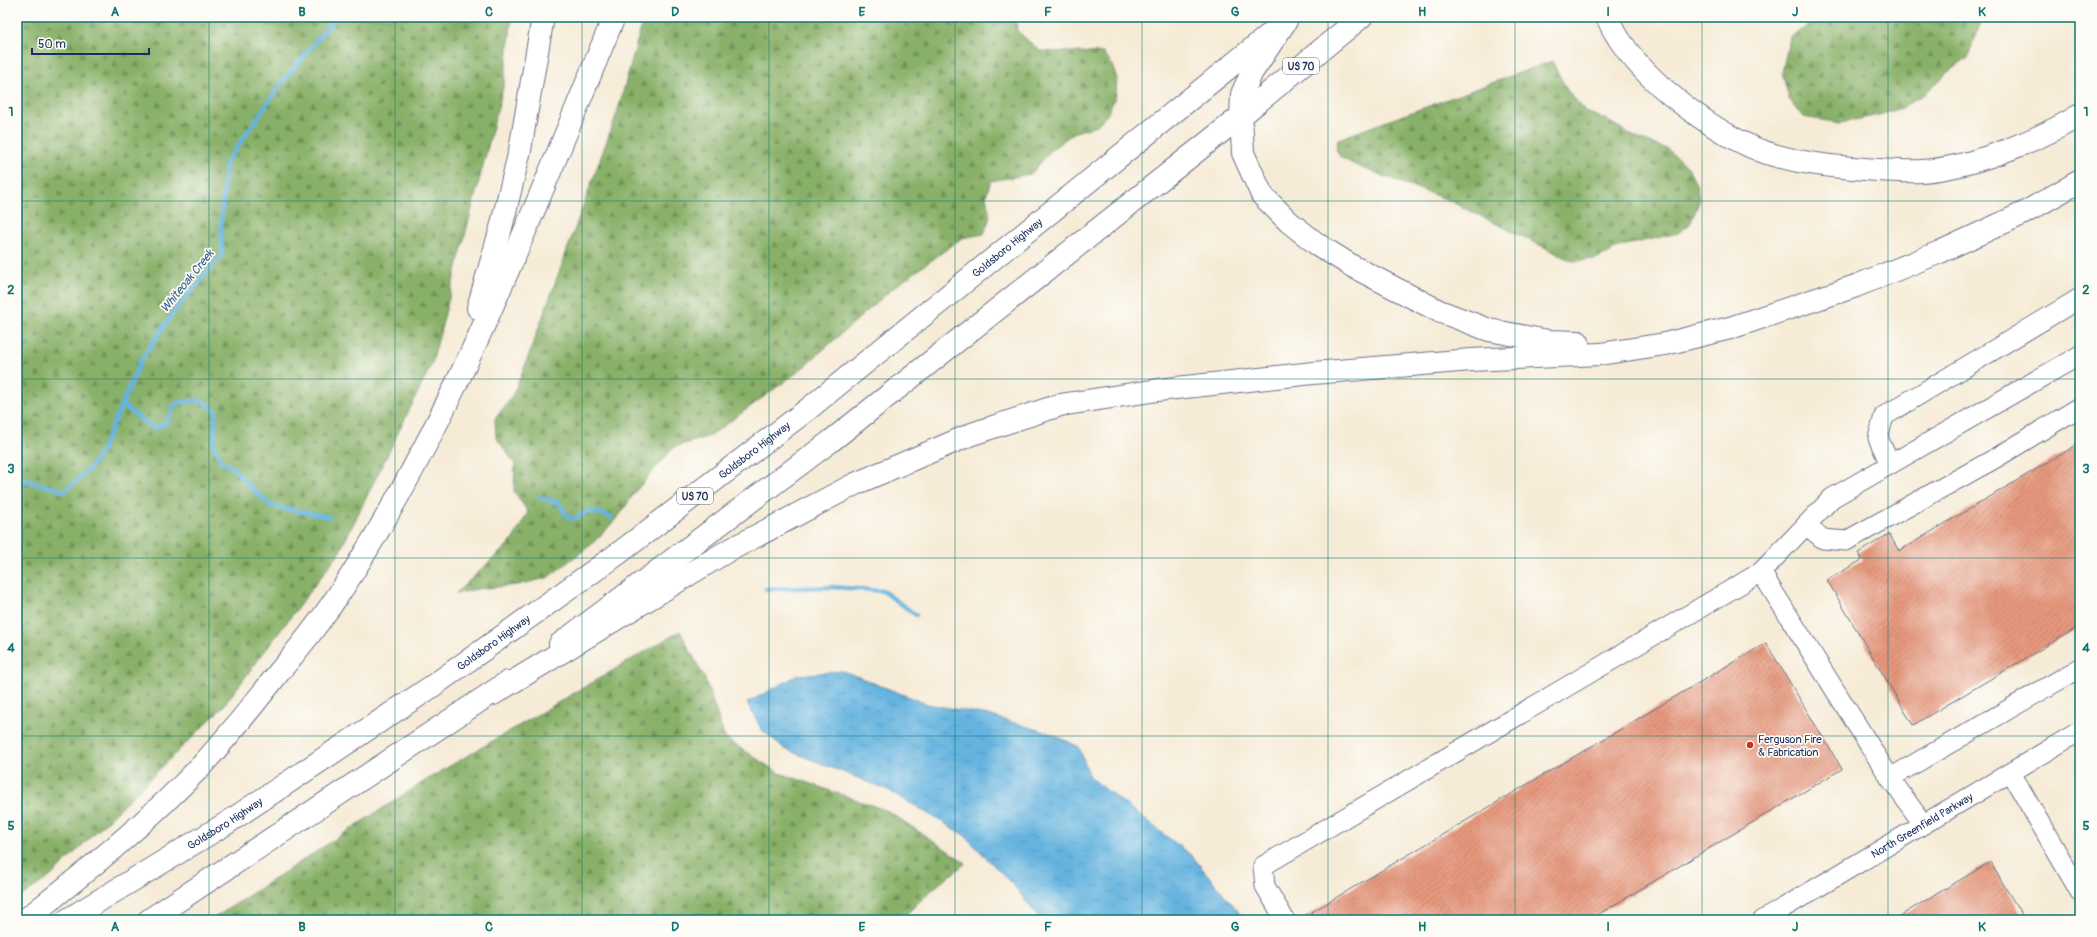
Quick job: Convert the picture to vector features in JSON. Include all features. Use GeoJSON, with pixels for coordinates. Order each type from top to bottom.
{"type":"FeatureCollection","features":[{"type":"Feature","properties":{"kind":"main road"},"geometry":{"type":"LineString","coordinates":[[457,381],[501,228],[520,150],[543,17]]}},
{"type":"Feature","properties":{"kind":"main road"},"geometry":{"type":"LineString","coordinates":[[25,920],[145,820],[202,765],[288,662],[354,571],[413,470],[457,381],[514,256],[614,17]]}},
{"type":"Feature","properties":{"kind":"main road","name":"US 70"},"geometry":{"type":"LineString","coordinates":[[149,920],[493,694],[831,441],[1241,116],[1361,17]]}},
{"type":"Feature","properties":{"kind":"main road"},"geometry":{"type":"LineString","coordinates":[[1607,17],[1620,40],[1634,58],[1670,95],[1718,130],[1766,153],[1796,161],[1821,166],[1883,171],[1923,171],[1960,164],[1998,152],[2054,129],[2080,115]]}},
{"type":"Feature","properties":{"kind":"main road"},"geometry":{"type":"LineString","coordinates":[[1288,19],[1252,72],[1242,94],[1241,116],[1243,154],[1262,195],[1289,222],[1317,244],[1396,290],[1439,312],[1489,330],[1548,341],[1665,344]]}},
{"type":"Feature","properties":{"kind":"main road","name":"Goldsboro Highway"},"geometry":{"type":"LineString","coordinates":[[67,920],[240,815],[434,686],[619,554],[807,410],[1288,19]]}},
{"type":"Feature","properties":{"kind":"main road"},"geometry":{"type":"LineString","coordinates":[[493,694],[724,553],[855,484],[972,434],[1060,405],[1158,390],[1313,373],[1471,360],[1600,354],[1665,344],[1730,328],[1856,286],[1940,252],[2024,213],[2080,181]]}},
{"type":"Feature","properties":{"kind":"street"},"geometry":{"type":"LineString","coordinates":[[1890,464],[1878,438],[1884,416],[2080,298]]}},
{"type":"Feature","properties":{"kind":"street"},"geometry":{"type":"LineString","coordinates":[[1285,920],[1265,886],[1263,866],[1761,572],[1832,498],[2080,355]]}},
{"type":"Feature","properties":{"kind":"street"},"geometry":{"type":"LineString","coordinates":[[1806,525],[1823,539],[1846,541],[1996,458],[2080,407]]}},
{"type":"Feature","properties":{"kind":"street"},"geometry":{"type":"LineString","coordinates":[[1761,572],[1890,778],[1923,824]]}},
{"type":"Feature","properties":{"kind":"street"},"geometry":{"type":"LineString","coordinates":[[1890,778],[2080,668]]}},
{"type":"Feature","properties":{"kind":"street","name":"North Greenfield Parkway"},"geometry":{"type":"LineString","coordinates":[[1763,920],[2080,732]]}},
{"type":"Feature","properties":{"kind":"street"},"geometry":{"type":"LineString","coordinates":[[2011,773],[2080,892]]}},
{"type":"Feature","properties":{"kind":"green space"},"geometry":{"type":"Polygon","coordinates":[[[17,17],[512,17],[504,84],[432,364],[339,553],[222,708],[50,877],[17,899],[17,17]]]}},
{"type":"Feature","properties":{"kind":"green space"},"geometry":{"type":"Polygon","coordinates":[[[644,17],[1011,17],[1016,21],[1017,31],[1040,51],[1103,53],[1110,61],[1117,78],[1116,95],[1107,115],[1096,126],[1075,132],[1052,149],[1031,174],[991,181],[986,196],[990,217],[984,234],[962,238],[892,289],[799,371],[710,436],[674,447],[635,492],[619,516],[592,544],[547,578],[517,585],[477,589],[455,594],[512,541],[528,512],[514,491],[515,464],[496,437],[495,419],[512,396],[523,371],[617,113],[644,17]]]}},
{"type":"Feature","properties":{"kind":"green space"},"geometry":{"type":"Polygon","coordinates":[[[1822,17],[1983,17],[1968,57],[1948,72],[1926,93],[1901,108],[1879,115],[1840,123],[1803,117],[1789,99],[1782,72],[1790,37],[1822,17]]]}},
{"type":"Feature","properties":{"kind":"green space"},"geometry":{"type":"Polygon","coordinates":[[[1552,61],[1567,90],[1586,112],[1605,119],[1637,138],[1667,149],[1688,167],[1697,186],[1699,202],[1690,224],[1678,233],[1621,246],[1596,259],[1572,261],[1448,200],[1359,167],[1340,157],[1336,149],[1338,139],[1552,61]]]}},
{"type":"Feature","properties":{"kind":"green space"},"geometry":{"type":"Polygon","coordinates":[[[680,631],[705,679],[725,738],[777,772],[888,811],[966,863],[934,888],[900,920],[211,920],[426,780],[680,631]]]}},
{"type":"Feature","properties":{"kind":"water"},"geometry":{"type":"Polygon","coordinates":[[[843,671],[927,704],[988,715],[1052,734],[1079,747],[1090,777],[1192,856],[1238,911],[1243,920],[1041,920],[1015,887],[964,835],[888,790],[785,749],[762,730],[747,703],[798,675],[843,671]]]}},
{"type":"Feature","properties":{"kind":"building"},"geometry":{"type":"Polygon","coordinates":[[[2080,443],[2080,626],[1913,725],[1827,580],[1862,560],[1858,553],[1889,534],[1899,551],[2080,443]]]}},
{"type":"Feature","properties":{"kind":"building"},"geometry":{"type":"Polygon","coordinates":[[[1766,643],[1842,769],[1589,920],[1308,920],[1305,916],[1766,643]]]}},
{"type":"Feature","properties":{"kind":"building"},"geometry":{"type":"Polygon","coordinates":[[[1990,862],[2025,920],[1893,920],[1990,862]]]}},
{"type":"Feature","properties":{"kind":"waterway","name":"Whiteoak Creek"},"geometry":{"type":"LineString","coordinates":[[17,478],[65,491],[89,469],[101,452],[141,360],[173,313],[222,255],[221,223],[226,163],[281,84],[336,17]]}},
{"type":"Feature","properties":{"kind":"waterway"},"geometry":{"type":"LineString","coordinates":[[122,404],[152,428],[166,424],[174,405],[183,402],[201,400],[216,411],[214,446],[221,461],[233,468],[248,485],[271,506],[329,517]]}},
{"type":"Feature","properties":{"kind":"waterway"},"geometry":{"type":"LineString","coordinates":[[539,497],[559,503],[566,515],[572,519],[589,511],[606,515],[611,518]]}},
{"type":"Feature","properties":{"kind":"waterway"},"geometry":{"type":"LineString","coordinates":[[766,589],[833,587],[883,591],[916,615]]}},
{"type":"Feature","properties":{"kind":"place","name":"Ferguson Fire & Fabrication"},"geometry":{"type":"Point","coordinates":[1750,745]}}]}
